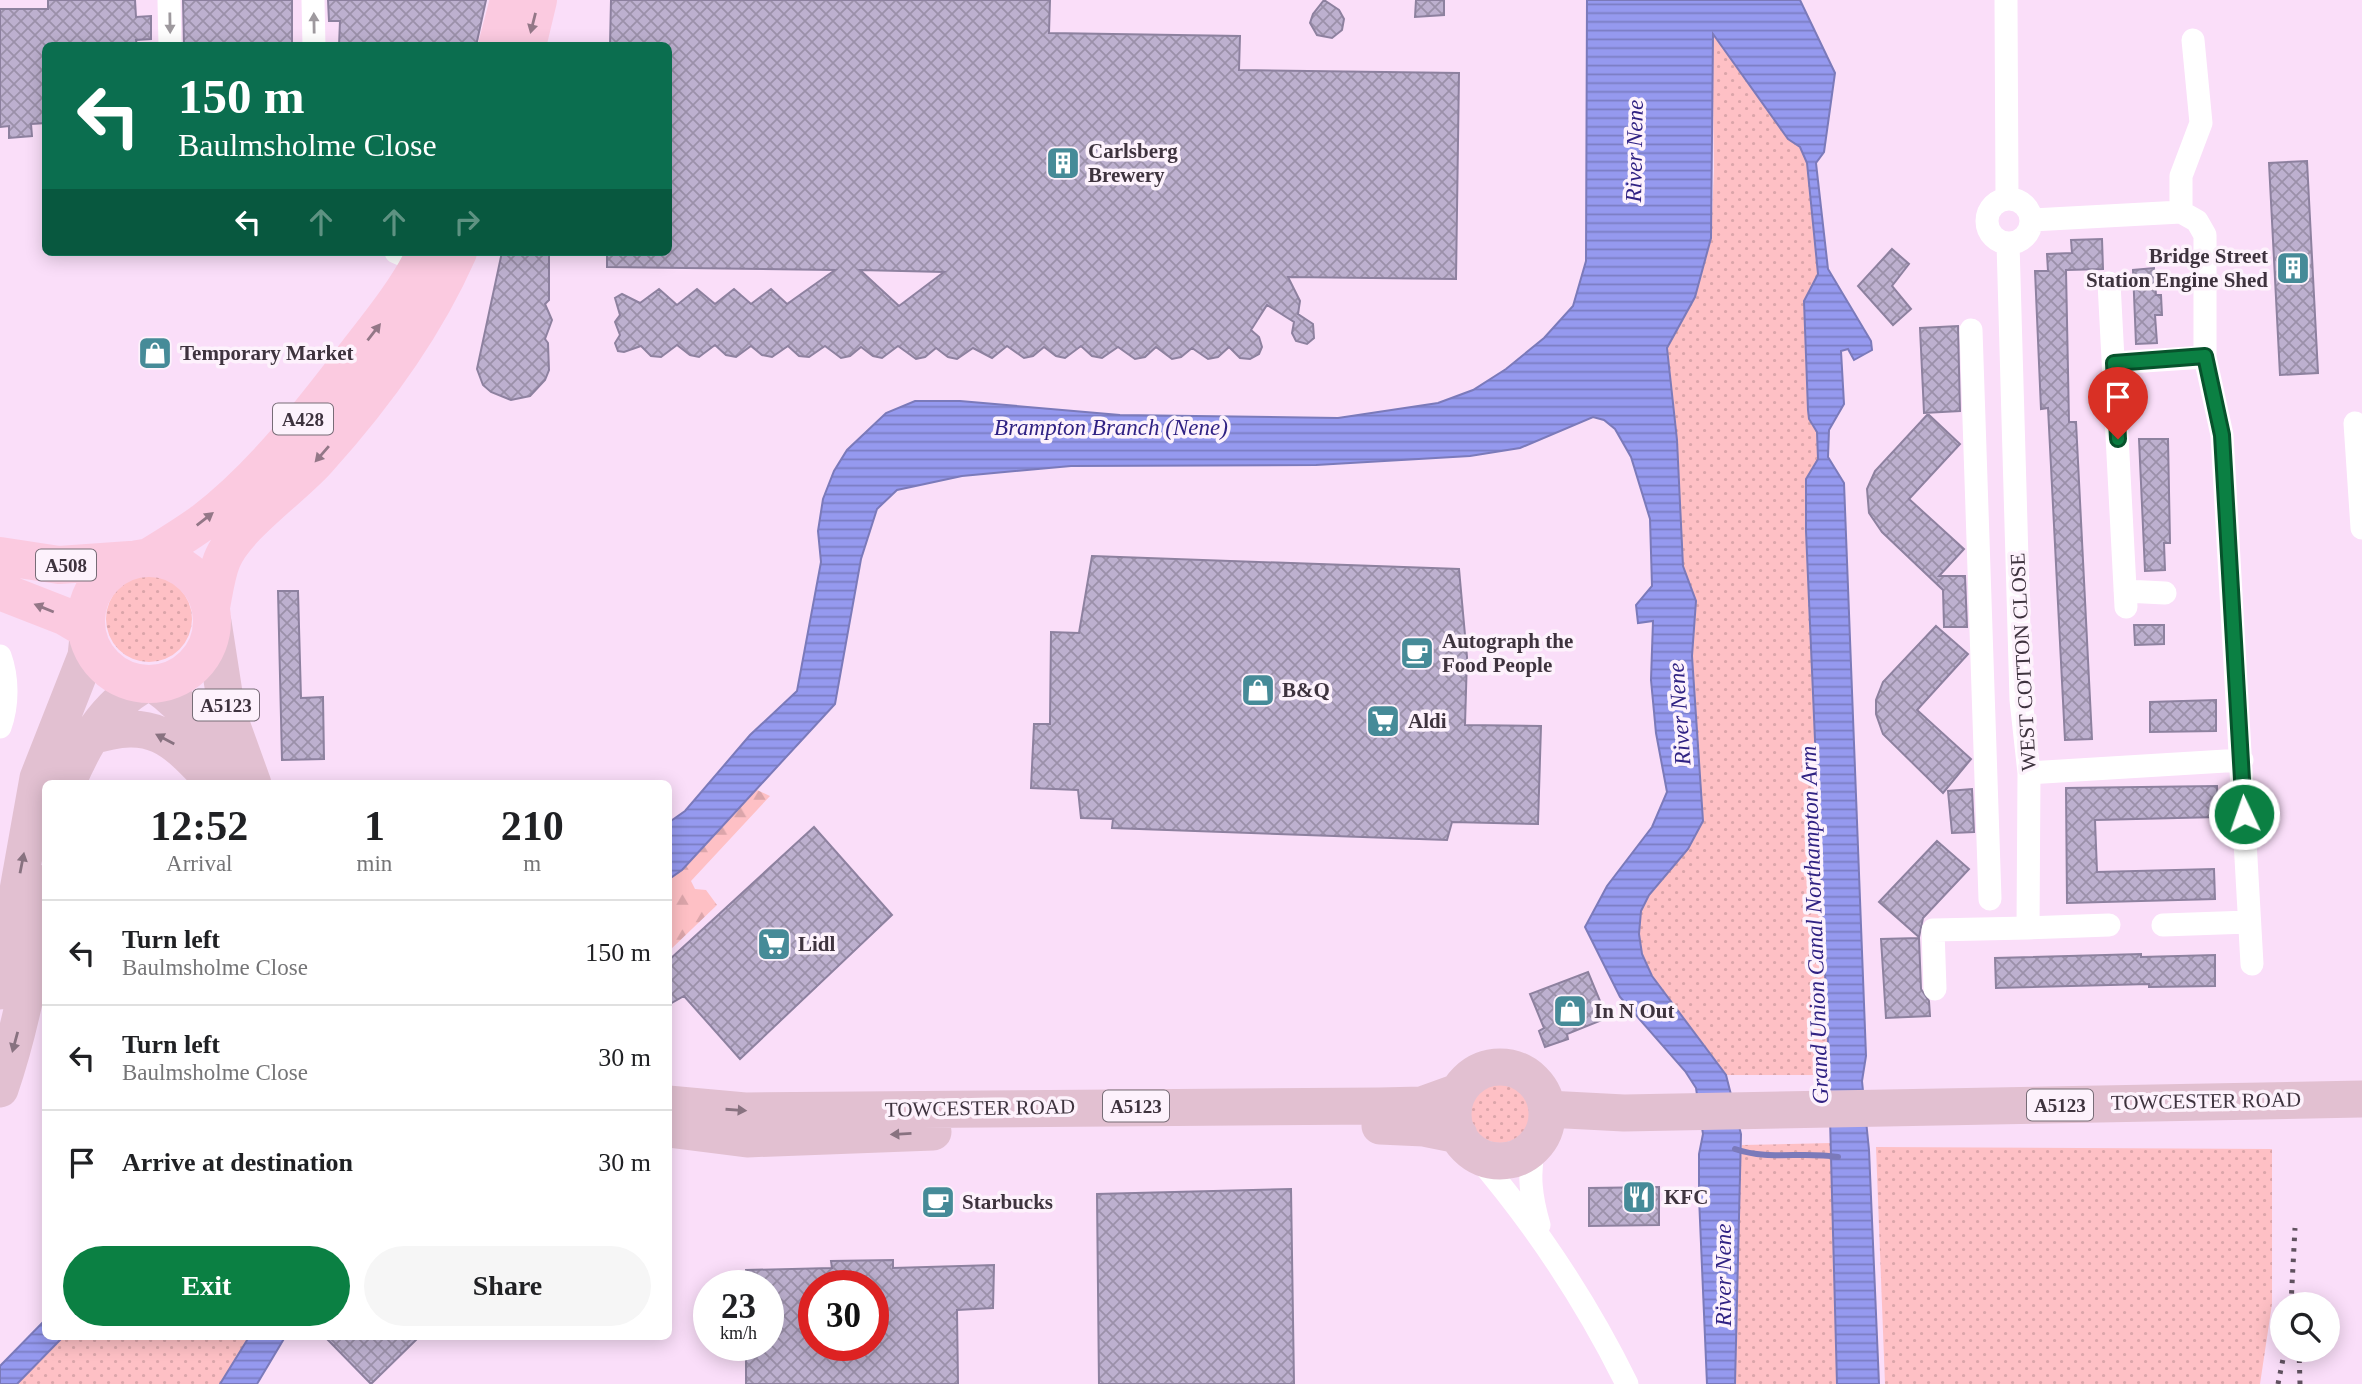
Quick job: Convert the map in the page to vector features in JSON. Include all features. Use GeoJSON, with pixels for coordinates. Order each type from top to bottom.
{"type":"FeatureCollection","features":[{"type":"Feature","properties":{"kind":"highway"},"geometry":{"type":"LineString","coordinates":[[498,42],[509,0]]}},
{"type":"Feature","properties":{"kind":"highway"},"geometry":{"type":"LineString","coordinates":[[528,42],[538,0]]}},
{"type":"Feature","properties":{"kind":"highway","name":"A428"},"geometry":{"type":"LineString","coordinates":[[141,558],[203,522],[233,496],[274,453],[392,309],[415,256]]}},
{"type":"Feature","properties":{"kind":"highway","name":"A428"},"geometry":{"type":"LineString","coordinates":[[212,615],[223,558],[234,541],[317,461],[366,402],[414,338],[445,283],[456,256]]}},
{"type":"Feature","properties":{"kind":"highway","name":"A508"},"geometry":{"type":"LineString","coordinates":[[0,556],[59,565],[141,558]]}},
{"type":"Feature","properties":{"kind":"highway"},"geometry":{"type":"LineString","coordinates":[[141,558],[170,561],[193,575],[206,592],[212,615],[204,654],[192,668],[178,678],[149,684],[121,678],[105,666],[87,633],[89,600],[99,583],[112,569],[141,558]]}},
{"type":"Feature","properties":{"kind":"highway","name":"A508"},"geometry":{"type":"LineString","coordinates":[[0,591],[64,616],[87,633]]}},
{"type":"Feature","properties":{"kind":"main road","name":"A5123"},"geometry":{"type":"LineString","coordinates":[[212,615],[227,712],[252,780]]}},
{"type":"Feature","properties":{"kind":"main road"},"geometry":{"type":"LineString","coordinates":[[0,1089],[15,1046],[9,993],[38,778],[86,656],[87,633]]}},
{"type":"Feature","properties":{"kind":"main road","name":"A5123"},"geometry":{"type":"LineString","coordinates":[[149,684],[192,716],[211,741],[233,780]]}},
{"type":"Feature","properties":{"kind":"main road"},"geometry":{"type":"LineString","coordinates":[[69,780],[89,737],[120,701],[149,684]]}},
{"type":"Feature","properties":{"kind":"main road"},"geometry":{"type":"LineString","coordinates":[[89,737],[131,727],[160,735],[183,748],[212,780]]}},
{"type":"Feature","properties":{"kind":"main road"},"geometry":{"type":"LineString","coordinates":[[9,993],[42,895]]}},
{"type":"Feature","properties":{"kind":"main road","name":"A5123"},"geometry":{"type":"LineString","coordinates":[[1458,1092],[1464,1083],[1481,1070],[1501,1066],[1514,1069],[1534,1082],[1544,1096],[1547,1109]]}},
{"type":"Feature","properties":{"kind":"main road"},"geometry":{"type":"LineString","coordinates":[[1458,1092],[1454,1103],[1454,1126],[1467,1144]]}},
{"type":"Feature","properties":{"kind":"main road","name":"TOWCESTER ROAD"},"geometry":{"type":"LineString","coordinates":[[672,1104],[745,1111],[1379,1106],[1422,1105],[1458,1092]]}},
{"type":"Feature","properties":{"kind":"main road","name":"TOWCESTER ROAD"},"geometry":{"type":"LineString","coordinates":[[1547,1109],[1624,1114],[2362,1098]]}},
{"type":"Feature","properties":{"kind":"main road"},"geometry":{"type":"LineString","coordinates":[[1534,1146],[1546,1123],[1547,1109]]}},
{"type":"Feature","properties":{"kind":"main road","name":"TOWCESTER ROAD"},"geometry":{"type":"LineString","coordinates":[[672,1130],[747,1139],[1024,1130],[1393,1126],[1424,1128],[1467,1144]]}},
{"type":"Feature","properties":{"kind":"main road","name":"A5123"},"geometry":{"type":"LineString","coordinates":[[1467,1144],[1501,1161],[1514,1158],[1534,1146]]}},
{"type":"Feature","properties":{"kind":"street"},"geometry":{"type":"LineString","coordinates":[[169,0],[170,42]]}},
{"type":"Feature","properties":{"kind":"street"},"geometry":{"type":"LineString","coordinates":[[313,0],[314,42]]}},
{"type":"Feature","properties":{"kind":"street"},"geometry":{"type":"LineString","coordinates":[[2006,0],[2007,199]]}},
{"type":"Feature","properties":{"kind":"street"},"geometry":{"type":"LineString","coordinates":[[2181,212],[2181,176],[2201,123],[2193,40]]}},
{"type":"Feature","properties":{"kind":"street"},"geometry":{"type":"LineString","coordinates":[[2007,199],[2022,203],[2031,219],[2027,233],[2019,240],[2008,243],[1995,237],[1987,223],[1992,207],[2007,199]]}},
{"type":"Feature","properties":{"kind":"street"},"geometry":{"type":"LineString","coordinates":[[2031,219],[2181,212],[2197,221],[2205,235],[2205,356],[2222,435],[2252,964]]}},
{"type":"Feature","properties":{"kind":"street","name":"WEST COTTON CLOSE"},"geometry":{"type":"LineString","coordinates":[[2008,243],[2021,700],[2029,773],[2028,928]]}},
{"type":"Feature","properties":{"kind":"street"},"geometry":{"type":"LineString","coordinates":[[2109,283],[2126,599],[2165,593]]}},
{"type":"Feature","properties":{"kind":"street"},"geometry":{"type":"LineString","coordinates":[[1971,330],[1990,899]]}},
{"type":"Feature","properties":{"kind":"street"},"geometry":{"type":"LineString","coordinates":[[2114,363],[2205,356]]}},
{"type":"Feature","properties":{"kind":"street"},"geometry":{"type":"LineString","coordinates":[[2355,423],[2362,528]]}},
{"type":"Feature","properties":{"kind":"street"},"geometry":{"type":"LineString","coordinates":[[0,656],[4,669],[6,698],[0,727]]}},
{"type":"Feature","properties":{"kind":"street"},"geometry":{"type":"LineString","coordinates":[[1984,708],[2021,700]]}},
{"type":"Feature","properties":{"kind":"street"},"geometry":{"type":"LineString","coordinates":[[2029,773],[2242,760]]}},
{"type":"Feature","properties":{"kind":"street"},"geometry":{"type":"LineString","coordinates":[[2163,925],[2249,922]]}},
{"type":"Feature","properties":{"kind":"street"},"geometry":{"type":"LineString","coordinates":[[1935,989],[1933,930],[2109,925]]}},
{"type":"Feature","properties":{"kind":"street"},"geometry":{"type":"LineString","coordinates":[[1467,1144],[1545,1245],[1596,1321],[1627,1384]]}},
{"type":"Feature","properties":{"kind":"street"},"geometry":{"type":"LineString","coordinates":[[1534,1146],[1530,1168],[1531,1197],[1545,1245]]}},
{"type":"Feature","properties":{"kind":"green space"},"geometry":{"type":"Polygon","coordinates":[[[1712,33],[1788,139],[1800,147],[1807,163],[1818,274],[1804,301],[1809,419],[1817,432],[1818,460],[1806,479],[1806,531],[1829,1075],[1726,1075],[1652,976],[1642,954],[1639,934],[1641,911],[1649,895],[1703,821],[1692,656],[1696,601],[1683,566],[1677,440],[1667,348],[1711,238],[1714,169],[1712,33]]]}},
{"type":"Feature","properties":{"kind":"green space"},"geometry":{"type":"Polygon","coordinates":[[[149,576],[165,580],[179,589],[188,603],[192,619],[188,635],[179,649],[165,658],[149,662],[133,658],[119,649],[110,635],[106,619],[110,603],[119,589],[133,580],[149,576]]]}},
{"type":"Feature","properties":{"kind":"green space"},"geometry":{"type":"Polygon","coordinates":[[[755,789],[770,796],[691,881],[695,889],[706,890],[717,905],[672,948],[672,876],[682,870],[755,789]]]}},
{"type":"Feature","properties":{"kind":"green space"},"geometry":{"type":"Polygon","coordinates":[[[1500,1083],[1517,1088],[1525,1096],[1530,1113],[1525,1130],[1517,1138],[1500,1143],[1483,1138],[1475,1130],[1470,1113],[1475,1096],[1483,1088],[1500,1083]]]}},
{"type":"Feature","properties":{"kind":"green space"},"geometry":{"type":"Polygon","coordinates":[[[1831,1143],[1837,1384],[1735,1384],[1738,1202],[1742,1145],[1831,1143]]]}},
{"type":"Feature","properties":{"kind":"green space"},"geometry":{"type":"Polygon","coordinates":[[[1876,1147],[2272,1149],[2272,1292],[2260,1384],[1885,1384],[1876,1147]]]}},
{"type":"Feature","properties":{"kind":"green space"},"geometry":{"type":"Polygon","coordinates":[[[60,1340],[247,1340],[220,1384],[17,1384],[60,1340]]]}},
{"type":"Feature","properties":{"kind":"water"},"geometry":{"type":"Polygon","coordinates":[[[1587,0],[1800,0],[1835,73],[1824,152],[1816,163],[1828,269],[1871,341],[1872,350],[1854,360],[1848,349],[1841,351],[1844,404],[1829,430],[1828,457],[1844,483],[1866,1056],[1862,1081],[1869,1150],[1879,1384],[1837,1384],[1828,1042],[1806,531],[1806,479],[1818,459],[1817,432],[1809,419],[1808,410],[1804,301],[1818,274],[1807,163],[1800,147],[1788,139],[1713,34],[1711,238],[1695,297],[1667,348],[1677,440],[1683,566],[1696,601],[1692,656],[1703,821],[1688,849],[1649,895],[1641,911],[1639,934],[1642,954],[1652,976],[1726,1075],[1741,1134],[1735,1384],[1707,1384],[1699,1197],[1699,1154],[1703,1134],[1696,1088],[1685,1071],[1620,997],[1585,927],[1607,886],[1652,827],[1667,792],[1656,733],[1651,680],[1653,621],[1638,623],[1636,605],[1652,586],[1650,519],[1631,457],[1615,429],[1604,420],[1593,417],[1520,448],[1470,456],[1316,465],[1071,466],[962,476],[897,490],[877,509],[861,559],[835,704],[682,870],[672,877],[672,820],[685,811],[750,735],[797,691],[821,562],[818,531],[823,499],[834,471],[847,450],[886,413],[915,401],[960,401],[1120,415],[1338,418],[1438,403],[1473,390],[1506,369],[1544,338],[1573,306],[1586,261],[1587,0]]]}},
{"type":"Feature","properties":{"kind":"water"},"geometry":{"type":"Polygon","coordinates":[[[42,1323],[42,1340],[60,1340],[17,1384],[0,1384],[0,1366],[42,1323]]]}},
{"type":"Feature","properties":{"kind":"water"},"geometry":{"type":"Polygon","coordinates":[[[247,1340],[283,1340],[257,1384],[220,1384],[247,1340]]]}},
{"type":"Feature","properties":{"kind":"building"},"geometry":{"type":"Polygon","coordinates":[[[48,0],[135,0],[136,17],[151,16],[151,39],[136,42],[42,42],[42,123],[31,124],[32,136],[9,138],[9,126],[0,127],[0,9],[48,9],[48,0]]]}},
{"type":"Feature","properties":{"kind":"building"},"geometry":{"type":"Polygon","coordinates":[[[183,0],[292,0],[292,42],[184,42],[183,0]]]}},
{"type":"Feature","properties":{"kind":"building"},"geometry":{"type":"Polygon","coordinates":[[[328,0],[486,0],[477,42],[339,42],[340,21],[329,21],[328,0]]]}},
{"type":"Feature","properties":{"kind":"building","name":"Carlsberg Brewery"},"geometry":{"type":"Polygon","coordinates":[[[611,0],[1050,0],[1049,33],[1240,36],[1239,70],[1459,73],[1456,279],[1288,277],[1300,301],[1298,314],[1313,324],[1314,338],[1307,344],[1296,341],[1292,333],[1294,322],[1267,305],[1251,330],[1259,337],[1262,347],[1259,354],[1250,359],[1240,358],[1229,347],[1218,357],[1208,359],[1192,348],[1181,357],[1172,359],[1156,347],[1145,357],[1135,359],[1118,347],[1102,358],[1092,356],[1081,346],[1065,358],[1056,356],[1044,347],[1033,356],[1024,358],[1007,346],[992,358],[973,348],[957,359],[948,357],[936,348],[925,357],[916,359],[898,346],[882,358],[873,356],[861,347],[850,356],[841,358],[825,346],[809,357],[799,356],[788,346],[772,357],[762,355],[751,346],[736,357],[726,355],[715,345],[699,357],[690,355],[677,345],[661,357],[651,356],[641,346],[624,352],[618,351],[615,343],[620,335],[615,322],[620,315],[615,298],[622,294],[640,303],[659,289],[677,305],[697,289],[715,304],[734,289],[751,304],[771,289],[787,304],[835,270],[607,267],[607,256],[672,256],[672,42],[610,42],[611,0]],[[860,270],[899,306],[944,272],[860,270]]]}},
{"type":"Feature","properties":{"kind":"building"},"geometry":{"type":"Polygon","coordinates":[[[1324,0],[1339,10],[1344,19],[1342,30],[1332,38],[1317,35],[1310,23],[1313,14],[1324,0]]]}},
{"type":"Feature","properties":{"kind":"building"},"geometry":{"type":"Polygon","coordinates":[[[1416,0],[1444,0],[1444,15],[1415,17],[1416,0]]]}},
{"type":"Feature","properties":{"kind":"building","name":"Bridge Street Station Engine Shed"},"geometry":{"type":"Polygon","coordinates":[[[2307,161],[2318,373],[2280,375],[2269,163],[2307,161]]]}},
{"type":"Feature","properties":{"kind":"building"},"geometry":{"type":"Polygon","coordinates":[[[2102,239],[2103,269],[2066,270],[2069,422],[2076,422],[2092,739],[2065,740],[2048,408],[2041,409],[2035,271],[2048,271],[2047,254],[2072,253],[2071,240],[2102,239]]]}},
{"type":"Feature","properties":{"kind":"building"},"geometry":{"type":"Polygon","coordinates":[[[1892,249],[1909,264],[1892,286],[1911,309],[1893,325],[1858,286],[1892,249]]]}},
{"type":"Feature","properties":{"kind":"building"},"geometry":{"type":"Polygon","coordinates":[[[501,256],[549,256],[549,300],[545,304],[552,320],[545,339],[548,343],[549,370],[545,380],[530,396],[511,400],[491,392],[483,385],[477,369],[501,256]]]}},
{"type":"Feature","properties":{"kind":"building"},"geometry":{"type":"Polygon","coordinates":[[[2154,268],[2156,295],[2161,295],[2162,315],[2155,315],[2157,343],[2136,344],[2133,270],[2154,268]]]}},
{"type":"Feature","properties":{"kind":"building"},"geometry":{"type":"Polygon","coordinates":[[[1958,326],[1960,411],[1924,413],[1920,328],[1958,326]]]}},
{"type":"Feature","properties":{"kind":"building"},"geometry":{"type":"Polygon","coordinates":[[[1928,414],[1960,444],[1909,499],[1964,549],[1939,576],[1965,576],[1967,627],[1944,627],[1943,590],[1882,532],[1869,513],[1867,489],[1875,471],[1928,414]]]}},
{"type":"Feature","properties":{"kind":"building"},"geometry":{"type":"Polygon","coordinates":[[[2139,439],[2168,439],[2170,543],[2164,543],[2165,570],[2145,571],[2139,439]]]}},
{"type":"Feature","properties":{"kind":"building","name":"B&Q"},"geometry":{"type":"Polygon","coordinates":[[[1092,556],[1459,569],[1467,657],[1465,725],[1541,726],[1538,824],[1452,822],[1447,840],[1112,828],[1113,819],[1081,818],[1078,790],[1031,788],[1034,724],[1050,724],[1051,632],[1079,633],[1092,556]]]}},
{"type":"Feature","properties":{"kind":"building"},"geometry":{"type":"Polygon","coordinates":[[[278,591],[298,591],[301,698],[323,697],[324,759],[282,760],[278,591]]]}},
{"type":"Feature","properties":{"kind":"building"},"geometry":{"type":"Polygon","coordinates":[[[2134,625],[2164,625],[2164,644],[2135,645],[2134,625]]]}},
{"type":"Feature","properties":{"kind":"building"},"geometry":{"type":"Polygon","coordinates":[[[1936,626],[1968,654],[1917,710],[1971,759],[1943,793],[1883,734],[1876,714],[1876,700],[1883,682],[1936,626]]]}},
{"type":"Feature","properties":{"kind":"building"},"geometry":{"type":"Polygon","coordinates":[[[2216,700],[2216,731],[2150,732],[2150,702],[2216,700]]]}},
{"type":"Feature","properties":{"kind":"building"},"geometry":{"type":"Polygon","coordinates":[[[2217,786],[2218,817],[2095,820],[2097,872],[2214,869],[2215,899],[2067,903],[2066,788],[2217,786]]]}},
{"type":"Feature","properties":{"kind":"building"},"geometry":{"type":"Polygon","coordinates":[[[1972,789],[1974,832],[1952,833],[1948,791],[1972,789]]]}},
{"type":"Feature","properties":{"kind":"building","name":"Lidl"},"geometry":{"type":"Polygon","coordinates":[[[814,827],[892,915],[740,1059],[684,996],[672,1003],[672,957],[814,827]]]}},
{"type":"Feature","properties":{"kind":"building"},"geometry":{"type":"Polygon","coordinates":[[[1937,841],[1969,869],[1923,918],[1919,937],[1879,902],[1937,841]]]}},
{"type":"Feature","properties":{"kind":"building"},"geometry":{"type":"Polygon","coordinates":[[[1919,938],[1921,989],[1929,1001],[1930,1016],[1886,1018],[1881,939],[1919,938]]]}},
{"type":"Feature","properties":{"kind":"building"},"geometry":{"type":"Polygon","coordinates":[[[2141,954],[2141,957],[2215,955],[2215,986],[2149,987],[2149,984],[1996,988],[1995,958],[2141,954]]]}},
{"type":"Feature","properties":{"kind":"building","name":"In N Out"},"geometry":{"type":"Polygon","coordinates":[[[1588,972],[1607,1018],[1567,1034],[1568,1039],[1545,1047],[1539,1031],[1544,1028],[1530,994],[1588,972]]]}},
{"type":"Feature","properties":{"kind":"building"},"geometry":{"type":"Polygon","coordinates":[[[1659,1187],[1659,1225],[1589,1226],[1589,1188],[1659,1187]]]}},
{"type":"Feature","properties":{"kind":"building"},"geometry":{"type":"Polygon","coordinates":[[[1291,1189],[1294,1384],[1099,1384],[1097,1194],[1291,1189]]]}},
{"type":"Feature","properties":{"kind":"building"},"geometry":{"type":"Polygon","coordinates":[[[893,1260],[893,1268],[994,1265],[993,1308],[957,1310],[958,1384],[746,1384],[746,1361],[784,1361],[784,1270],[746,1270],[832,1268],[831,1261],[893,1260]]]}},
{"type":"Feature","properties":{"kind":"building"},"geometry":{"type":"Polygon","coordinates":[[[328,1340],[416,1340],[371,1384],[328,1340]]]}},
{"type":"Feature","properties":{"kind":"waterway"},"geometry":{"type":"LineString","coordinates":[[1735,1149],[1773,1155],[1838,1157]]}},
{"type":"Feature","properties":{"kind":"railway"},"geometry":{"type":"LineString","coordinates":[[2292,1292],[2295,1228]]}},
{"type":"Feature","properties":{"kind":"railway"},"geometry":{"type":"LineString","coordinates":[[2278,1384],[2282,1362]]}},
{"type":"Feature","properties":{"kind":"railway"},"geometry":{"type":"LineString","coordinates":[[2299,1362],[2300,1384]]}},
{"type":"Feature","properties":{"kind":"place","name":"Carlsberg Brewery"},"geometry":{"type":"Point","coordinates":[1063,163]}},
{"type":"Feature","properties":{"kind":"place","name":"Bridge Street Station Engine Shed"},"geometry":{"type":"Point","coordinates":[2293,268]}},
{"type":"Feature","properties":{"kind":"place","name":"Temporary Market"},"geometry":{"type":"Point","coordinates":[155,353]}},
{"type":"Feature","properties":{"kind":"place","name":"Autograph the Food People"},"geometry":{"type":"Point","coordinates":[1417,653]}},
{"type":"Feature","properties":{"kind":"place","name":"B&Q"},"geometry":{"type":"Point","coordinates":[1258,690]}},
{"type":"Feature","properties":{"kind":"place","name":"Aldi"},"geometry":{"type":"Point","coordinates":[1383,721]}},
{"type":"Feature","properties":{"kind":"place","name":"Lidl"},"geometry":{"type":"Point","coordinates":[774,944]}},
{"type":"Feature","properties":{"kind":"place","name":"In N Out"},"geometry":{"type":"Point","coordinates":[1570,1011]}},
{"type":"Feature","properties":{"kind":"place","name":"KFC"},"geometry":{"type":"Point","coordinates":[1639,1197]}},
{"type":"Feature","properties":{"kind":"place","name":"Starbucks"},"geometry":{"type":"Point","coordinates":[938,1202]}},
{"type":"Feature","properties":{"kind":"route"},"geometry":{"type":"LineString","coordinates":[[2118,439],[2114,363],[2205,356],[2222,435],[2244,814]]}},
{"type":"Feature","properties":{"kind":"water label","name":"River Nene"},"geometry":{"type":"Point","coordinates":[1634,151]}},
{"type":"Feature","properties":{"kind":"water label","name":"Brampton Branch (Nene)"},"geometry":{"type":"Point","coordinates":[1111,427]}},
{"type":"Feature","properties":{"kind":"water label","name":"River Nene"},"geometry":{"type":"Point","coordinates":[1679,714]}},
{"type":"Feature","properties":{"kind":"water label","name":"Grand Union Canal Northampton Arm"},"geometry":{"type":"Point","coordinates":[1814,925]}},
{"type":"Feature","properties":{"kind":"water label","name":"River Nene"},"geometry":{"type":"Point","coordinates":[1723,1275]}}]}
